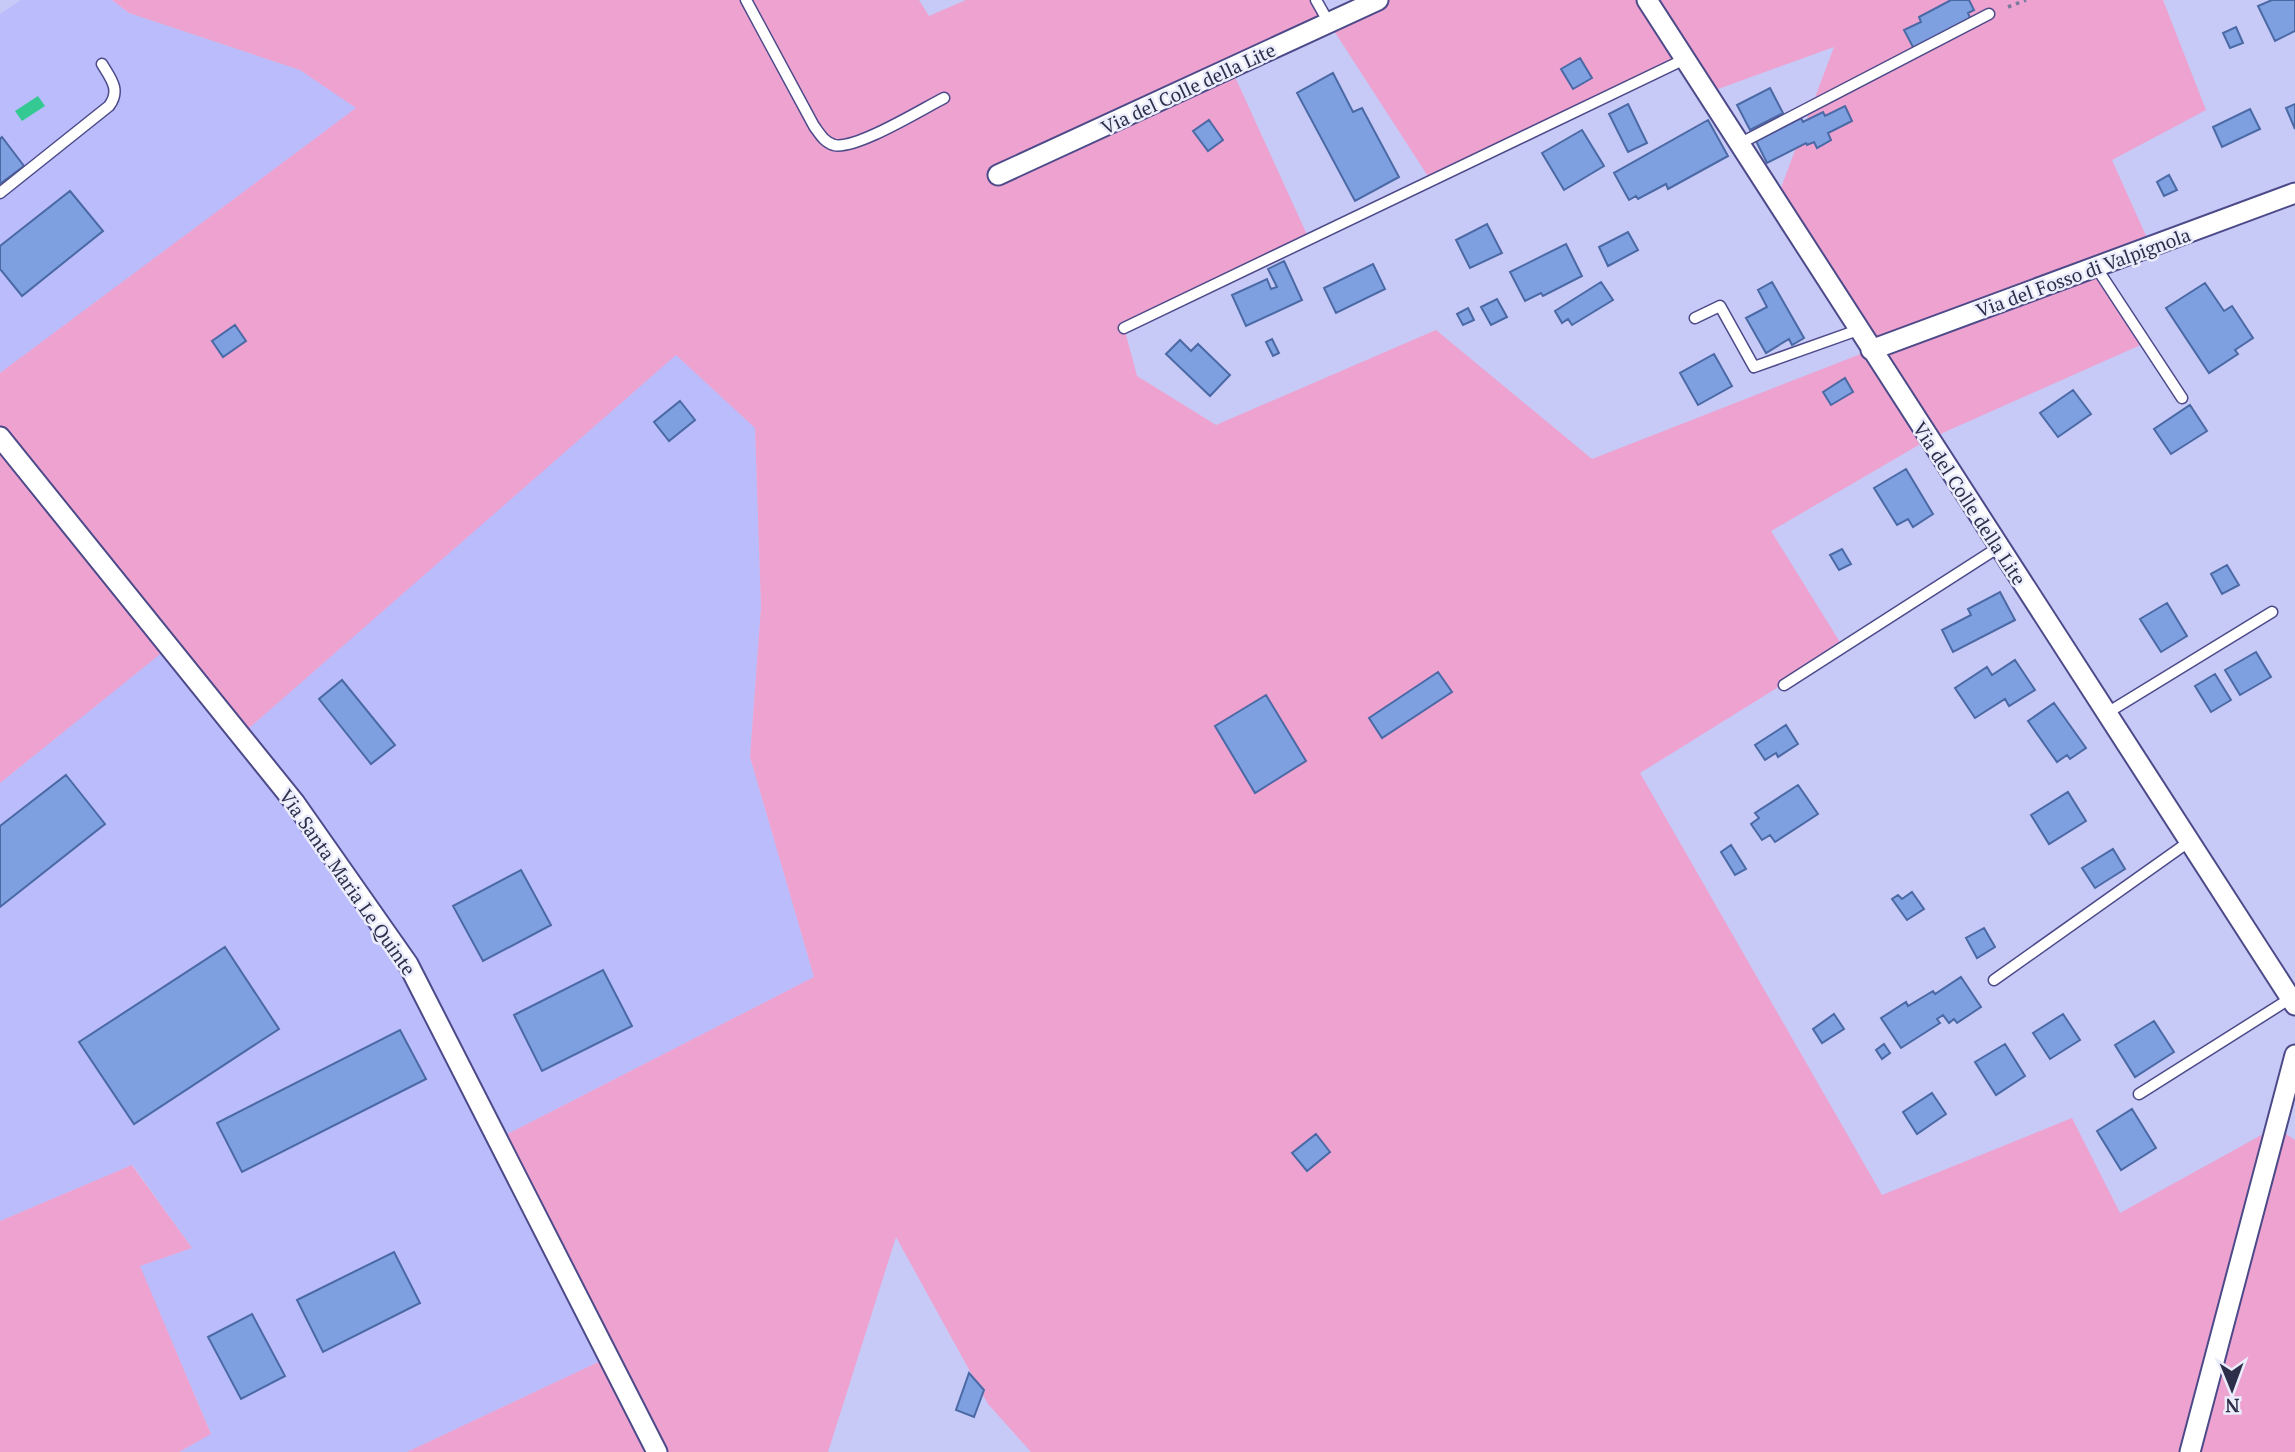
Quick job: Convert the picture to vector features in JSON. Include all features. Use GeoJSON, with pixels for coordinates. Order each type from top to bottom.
{"type":"FeatureCollection","features":[{"type":"Feature","properties":{"kind":"street","name":"Via del Colle della Lite"},"geometry":{"type":"LineString","coordinates":[[998,175],[1378,0]]}},
{"type":"Feature","properties":{"kind":"street","name":"Via del Colle della Lite"},"geometry":{"type":"LineString","coordinates":[[1647,0],[2293,1001]]}},
{"type":"Feature","properties":{"kind":"street","name":"Via del Fosso di Valpignola"},"geometry":{"type":"LineString","coordinates":[[1871,350],[2295,193]]}},
{"type":"Feature","properties":{"kind":"street","name":"Via Santa Maria Le Quinte"},"geometry":{"type":"LineString","coordinates":[[0,437],[295,803],[408,964],[657,1452]]}},
{"type":"Feature","properties":{"kind":"street"},"geometry":{"type":"LineString","coordinates":[[2190,1452],[2295,1055]]}},
{"type":"Feature","properties":{"kind":"lane"},"geometry":{"type":"LineString","coordinates":[[746,0],[814,126],[830,144],[843,145],[864,139],[944,98]]}},
{"type":"Feature","properties":{"kind":"lane"},"geometry":{"type":"LineString","coordinates":[[1316,0],[1329,23]]}},
{"type":"Feature","properties":{"kind":"lane"},"geometry":{"type":"LineString","coordinates":[[1739,144],[1989,14]]}},
{"type":"Feature","properties":{"kind":"lane"},"geometry":{"type":"LineString","coordinates":[[1124,327],[1685,59]]}},
{"type":"Feature","properties":{"kind":"lane"},"geometry":{"type":"LineString","coordinates":[[0,193],[109,106],[114,99],[115,84],[102,64]]}},
{"type":"Feature","properties":{"kind":"lane"},"geometry":{"type":"LineString","coordinates":[[2096,267],[2182,398]]}},
{"type":"Feature","properties":{"kind":"lane"},"geometry":{"type":"LineString","coordinates":[[1695,318],[1720,306],[1754,367],[1858,330]]}},
{"type":"Feature","properties":{"kind":"lane"},"geometry":{"type":"LineString","coordinates":[[1784,685],[1999,547]]}},
{"type":"Feature","properties":{"kind":"lane"},"geometry":{"type":"LineString","coordinates":[[2107,713],[2272,612]]}},
{"type":"Feature","properties":{"kind":"lane"},"geometry":{"type":"LineString","coordinates":[[1994,980],[2190,841]]}},
{"type":"Feature","properties":{"kind":"lane"},"geometry":{"type":"LineString","coordinates":[[2139,1094],[2293,1001]]}},
{"type":"Feature","properties":{"kind":"path"},"geometry":{"type":"LineString","coordinates":[[2008,8],[2025,0]]}},
{"type":"Feature","properties":{"kind":"shaded area"},"geometry":{"type":"Polygon","coordinates":[[[21,0],[112,0],[129,13],[300,70],[357,108],[0,373],[0,14],[21,0]]]}},
{"type":"Feature","properties":{"kind":"shaded area"},"geometry":{"type":"Polygon","coordinates":[[[112,0],[919,0],[929,16],[966,0],[1316,0],[1329,23],[1378,0],[2163,0],[2206,110],[2112,160],[2151,247],[2096,267],[2145,343],[1929,439],[1771,531],[1843,647],[1640,773],[1882,1195],[2072,1118],[2120,1213],[2276,1127],[2295,1140],[2295,1452],[1031,1452],[988,1404],[896,1237],[828,1452],[407,1452],[609,1357],[498,1139],[814,977],[750,757],[761,607],[755,428],[676,355],[241,735],[169,647],[0,783],[0,373],[356,108],[300,70],[129,13],[112,0]],[[1329,23],[1231,68],[1309,239],[1124,327],[1137,376],[1216,425],[1436,330],[1592,459],[1871,350],[1776,201],[1834,47],[1707,93],[1685,60],[1431,181],[1329,23]]]}},
{"type":"Feature","properties":{"kind":"shaded area"},"geometry":{"type":"Polygon","coordinates":[[[38,96],[45,106],[22,121],[15,111],[38,96]]]}},
{"type":"Feature","properties":{"kind":"shaded area"},"geometry":{"type":"Polygon","coordinates":[[[675,354],[755,427],[761,607],[750,757],[814,977],[498,1139],[609,1357],[407,1452],[179,1452],[211,1433],[139,1266],[192,1248],[133,1165],[0,1221],[0,783],[169,646],[241,735],[675,354]]]}},
{"type":"Feature","properties":{"kind":"shaded area"},"geometry":{"type":"Polygon","coordinates":[[[132,1165],[192,1248],[140,1266],[211,1434],[179,1452],[0,1452],[0,1221],[132,1165]]]}},
{"type":"Feature","properties":{"kind":"building"},"geometry":{"type":"Polygon","coordinates":[[[1951,0],[1969,0],[1974,10],[1968,13],[1971,20],[1914,49],[1904,30],[1921,22],[1919,17],[1951,0]]]}},
{"type":"Feature","properties":{"kind":"building"},"geometry":{"type":"Polygon","coordinates":[[[2272,0],[2295,0],[2295,31],[2275,41],[2258,6],[2272,0]]]}},
{"type":"Feature","properties":{"kind":"building"},"geometry":{"type":"Polygon","coordinates":[[[2236,27],[2243,43],[2230,48],[2223,33],[2236,27]]]}},
{"type":"Feature","properties":{"kind":"building"},"geometry":{"type":"Polygon","coordinates":[[[1580,58],[1592,78],[1573,89],[1561,69],[1580,58]]]}},
{"type":"Feature","properties":{"kind":"building"},"geometry":{"type":"Polygon","coordinates":[[[1333,73],[1353,112],[1362,108],[1399,177],[1355,201],[1297,93],[1333,73]]]}},
{"type":"Feature","properties":{"kind":"building"},"geometry":{"type":"Polygon","coordinates":[[[1770,88],[1783,113],[1750,130],[1737,105],[1770,88]]]}},
{"type":"Feature","properties":{"kind":"building"},"geometry":{"type":"Polygon","coordinates":[[[1628,104],[1647,143],[1628,152],[1609,114],[1628,104]]]}},
{"type":"Feature","properties":{"kind":"building"},"geometry":{"type":"Polygon","coordinates":[[[2295,104],[2295,129],[2286,108],[2295,104]]]}},
{"type":"Feature","properties":{"kind":"building"},"geometry":{"type":"Polygon","coordinates":[[[1845,106],[1852,121],[1828,133],[1831,140],[1817,148],[1814,142],[1807,145],[1806,143],[1767,163],[1756,141],[1801,118],[1803,122],[1823,112],[1825,116],[1845,106]]]}},
{"type":"Feature","properties":{"kind":"building"},"geometry":{"type":"Polygon","coordinates":[[[2250,109],[2260,129],[2222,147],[2213,127],[2250,109]]]}},
{"type":"Feature","properties":{"kind":"building"},"geometry":{"type":"Polygon","coordinates":[[[1209,120],[1223,140],[1208,151],[1193,131],[1209,120]]]}},
{"type":"Feature","properties":{"kind":"building"},"geometry":{"type":"Polygon","coordinates":[[[1708,120],[1728,156],[1668,189],[1666,184],[1638,199],[1636,196],[1629,200],[1614,173],[1708,120]]]}},
{"type":"Feature","properties":{"kind":"building"},"geometry":{"type":"Polygon","coordinates":[[[1582,130],[1604,166],[1564,190],[1542,153],[1582,130]]]}},
{"type":"Feature","properties":{"kind":"building"},"geometry":{"type":"Polygon","coordinates":[[[2,137],[24,166],[0,184],[0,139],[2,137]]]}},
{"type":"Feature","properties":{"kind":"building"},"geometry":{"type":"Polygon","coordinates":[[[2169,175],[2177,190],[2164,196],[2157,182],[2169,175]]]}},
{"type":"Feature","properties":{"kind":"building"},"geometry":{"type":"Polygon","coordinates":[[[70,191],[103,231],[22,296],[0,269],[0,246],[70,191]]]}},
{"type":"Feature","properties":{"kind":"building"},"geometry":{"type":"Polygon","coordinates":[[[1487,224],[1502,253],[1470,268],[1456,240],[1487,224]]]}},
{"type":"Feature","properties":{"kind":"building"},"geometry":{"type":"Polygon","coordinates":[[[1628,232],[1638,250],[1608,266],[1599,247],[1628,232]]]}},
{"type":"Feature","properties":{"kind":"building"},"geometry":{"type":"Polygon","coordinates":[[[1566,244],[1582,276],[1543,296],[1541,293],[1525,301],[1510,272],[1566,244]]]}},
{"type":"Feature","properties":{"kind":"building"},"geometry":{"type":"Polygon","coordinates":[[[1284,261],[1302,300],[1246,326],[1232,295],[1267,279],[1271,289],[1277,287],[1268,269],[1284,261]]]}},
{"type":"Feature","properties":{"kind":"building"},"geometry":{"type":"Polygon","coordinates":[[[1373,264],[1385,289],[1336,313],[1324,288],[1373,264]]]}},
{"type":"Feature","properties":{"kind":"building"},"geometry":{"type":"Polygon","coordinates":[[[1601,282],[1613,300],[1572,325],[1568,319],[1562,323],[1555,311],[1601,282]]]}},
{"type":"Feature","properties":{"kind":"building"},"geometry":{"type":"Polygon","coordinates":[[[1772,282],[1804,338],[1792,345],[1789,339],[1766,353],[1746,318],[1767,307],[1758,290],[1772,282]]]}},
{"type":"Feature","properties":{"kind":"building"},"geometry":{"type":"Polygon","coordinates":[[[2205,283],[2224,311],[2232,306],[2253,338],[2235,350],[2238,354],[2209,373],[2166,308],[2205,283]]]}},
{"type":"Feature","properties":{"kind":"building"},"geometry":{"type":"Polygon","coordinates":[[[1497,299],[1507,317],[1491,325],[1481,307],[1497,299]]]}},
{"type":"Feature","properties":{"kind":"building"},"geometry":{"type":"Polygon","coordinates":[[[1468,308],[1474,320],[1463,325],[1457,314],[1468,308]]]}},
{"type":"Feature","properties":{"kind":"building"},"geometry":{"type":"Polygon","coordinates":[[[235,325],[246,341],[223,357],[212,341],[235,325]]]}},
{"type":"Feature","properties":{"kind":"building"},"geometry":{"type":"Polygon","coordinates":[[[1272,339],[1279,353],[1273,356],[1266,342],[1272,339]]]}},
{"type":"Feature","properties":{"kind":"building"},"geometry":{"type":"Polygon","coordinates":[[[1180,340],[1191,351],[1198,344],[1230,375],[1210,396],[1166,354],[1180,340]]]}},
{"type":"Feature","properties":{"kind":"building"},"geometry":{"type":"Polygon","coordinates":[[[1714,354],[1732,386],[1698,405],[1680,373],[1714,354]]]}},
{"type":"Feature","properties":{"kind":"building"},"geometry":{"type":"Polygon","coordinates":[[[1845,378],[1853,392],[1831,405],[1823,392],[1845,378]]]}},
{"type":"Feature","properties":{"kind":"building"},"geometry":{"type":"Polygon","coordinates":[[[2073,390],[2091,414],[2058,437],[2040,413],[2073,390]]]}},
{"type":"Feature","properties":{"kind":"building"},"geometry":{"type":"Polygon","coordinates":[[[680,401],[695,420],[669,441],[654,422],[680,401]]]}},
{"type":"Feature","properties":{"kind":"building"},"geometry":{"type":"Polygon","coordinates":[[[2190,405],[2207,431],[2171,454],[2154,429],[2190,405]]]}},
{"type":"Feature","properties":{"kind":"building"},"geometry":{"type":"Polygon","coordinates":[[[1906,469],[1933,514],[1913,527],[1908,519],[1897,525],[1874,488],[1906,469]]]}},
{"type":"Feature","properties":{"kind":"building"},"geometry":{"type":"Polygon","coordinates":[[[1842,549],[1851,564],[1839,570],[1830,555],[1842,549]]]}},
{"type":"Feature","properties":{"kind":"building"},"geometry":{"type":"Polygon","coordinates":[[[2227,565],[2239,585],[2222,594],[2211,574],[2227,565]]]}},
{"type":"Feature","properties":{"kind":"building"},"geometry":{"type":"Polygon","coordinates":[[[2000,592],[2015,620],[1953,652],[1942,630],[1971,615],[1968,609],[2000,592]]]}},
{"type":"Feature","properties":{"kind":"building"},"geometry":{"type":"Polygon","coordinates":[[[2167,603],[2187,636],[2161,652],[2140,619],[2167,603]]]}},
{"type":"Feature","properties":{"kind":"building"},"geometry":{"type":"Polygon","coordinates":[[[2256,652],[2271,677],[2240,695],[2225,670],[2256,652]]]}},
{"type":"Feature","properties":{"kind":"building"},"geometry":{"type":"Polygon","coordinates":[[[2015,660],[2035,690],[2009,706],[2005,699],[1975,718],[1955,688],[1987,667],[1992,675],[2015,660]]]}},
{"type":"Feature","properties":{"kind":"building"},"geometry":{"type":"Polygon","coordinates":[[[1438,672],[1452,692],[1382,738],[1369,718],[1438,672]]]}},
{"type":"Feature","properties":{"kind":"building"},"geometry":{"type":"Polygon","coordinates":[[[2215,674],[2231,700],[2211,712],[2195,686],[2215,674]]]}},
{"type":"Feature","properties":{"kind":"building"},"geometry":{"type":"Polygon","coordinates":[[[342,680],[395,745],[371,764],[319,699],[342,680]]]}},
{"type":"Feature","properties":{"kind":"building"},"geometry":{"type":"Polygon","coordinates":[[[1266,695],[1306,761],[1255,793],[1215,726],[1266,695]]]}},
{"type":"Feature","properties":{"kind":"building"},"geometry":{"type":"Polygon","coordinates":[[[2054,703],[2086,748],[2070,759],[2067,755],[2057,762],[2028,721],[2054,703]]]}},
{"type":"Feature","properties":{"kind":"building"},"geometry":{"type":"Polygon","coordinates":[[[1786,725],[1798,744],[1778,757],[1776,753],[1765,760],[1755,745],[1786,725]]]}},
{"type":"Feature","properties":{"kind":"building"},"geometry":{"type":"Polygon","coordinates":[[[66,775],[105,824],[0,907],[0,826],[66,775]]]}},
{"type":"Feature","properties":{"kind":"building"},"geometry":{"type":"Polygon","coordinates":[[[1798,785],[1818,814],[1775,842],[1770,835],[1762,840],[1751,824],[1759,818],[1755,813],[1798,785]]]}},
{"type":"Feature","properties":{"kind":"building"},"geometry":{"type":"Polygon","coordinates":[[[2068,792],[2086,821],[2049,844],[2031,815],[2068,792]]]}},
{"type":"Feature","properties":{"kind":"building"},"geometry":{"type":"Polygon","coordinates":[[[1731,845],[1746,869],[1735,875],[1721,852],[1731,845]]]}},
{"type":"Feature","properties":{"kind":"building"},"geometry":{"type":"Polygon","coordinates":[[[2113,849],[2125,869],[2095,888],[2082,868],[2113,849]]]}},
{"type":"Feature","properties":{"kind":"building"},"geometry":{"type":"Polygon","coordinates":[[[521,870],[551,925],[483,961],[453,906],[521,870]]]}},
{"type":"Feature","properties":{"kind":"building"},"geometry":{"type":"Polygon","coordinates":[[[1912,892],[1924,909],[1907,920],[1892,899],[1898,895],[1902,899],[1912,892]]]}},
{"type":"Feature","properties":{"kind":"building"},"geometry":{"type":"Polygon","coordinates":[[[1984,928],[1995,947],[1977,958],[1966,938],[1984,928]]]}},
{"type":"Feature","properties":{"kind":"building"},"geometry":{"type":"Polygon","coordinates":[[[225,947],[279,1029],[134,1124],[79,1042],[225,947]]]}},
{"type":"Feature","properties":{"kind":"building"},"geometry":{"type":"Polygon","coordinates":[[[603,970],[632,1026],[542,1071],[514,1015],[603,970]]]}},
{"type":"Feature","properties":{"kind":"building"},"geometry":{"type":"Polygon","coordinates":[[[1961,977],[1981,1007],[1957,1023],[1954,1019],[1949,1023],[1943,1015],[1937,1019],[1940,1023],[1901,1048],[1881,1018],[1906,1002],[1908,1006],[1933,991],[1935,994],[1961,977]]]}},
{"type":"Feature","properties":{"kind":"building"},"geometry":{"type":"Polygon","coordinates":[[[1834,1014],[1844,1029],[1822,1043],[1813,1029],[1834,1014]]]}},
{"type":"Feature","properties":{"kind":"building"},"geometry":{"type":"Polygon","coordinates":[[[2063,1014],[2080,1040],[2050,1059],[2033,1033],[2063,1014]]]}},
{"type":"Feature","properties":{"kind":"building"},"geometry":{"type":"Polygon","coordinates":[[[2154,1021],[2174,1052],[2135,1077],[2115,1045],[2154,1021]]]}},
{"type":"Feature","properties":{"kind":"building"},"geometry":{"type":"Polygon","coordinates":[[[400,1030],[426,1079],[242,1172],[217,1123],[400,1030]]]}},
{"type":"Feature","properties":{"kind":"building"},"geometry":{"type":"Polygon","coordinates":[[[1884,1044],[1890,1053],[1882,1059],[1876,1050],[1884,1044]]]}},
{"type":"Feature","properties":{"kind":"building"},"geometry":{"type":"Polygon","coordinates":[[[2005,1044],[2025,1076],[1996,1095],[1975,1062],[2005,1044]]]}},
{"type":"Feature","properties":{"kind":"building"},"geometry":{"type":"Polygon","coordinates":[[[1932,1093],[1946,1114],[1917,1134],[1903,1112],[1932,1093]]]}},
{"type":"Feature","properties":{"kind":"building"},"geometry":{"type":"Polygon","coordinates":[[[2132,1109],[2156,1148],[2121,1170],[2097,1131],[2132,1109]]]}},
{"type":"Feature","properties":{"kind":"building"},"geometry":{"type":"Polygon","coordinates":[[[1316,1134],[1330,1152],[1307,1171],[1292,1153],[1316,1134]]]}},
{"type":"Feature","properties":{"kind":"building"},"geometry":{"type":"Polygon","coordinates":[[[394,1252],[420,1303],[323,1352],[297,1300],[394,1252]]]}},
{"type":"Feature","properties":{"kind":"building"},"geometry":{"type":"Polygon","coordinates":[[[252,1314],[285,1376],[241,1399],[208,1337],[252,1314]]]}},
{"type":"Feature","properties":{"kind":"building"},"geometry":{"type":"Polygon","coordinates":[[[969,1373],[984,1390],[974,1417],[956,1410],[969,1373]]]}}]}
